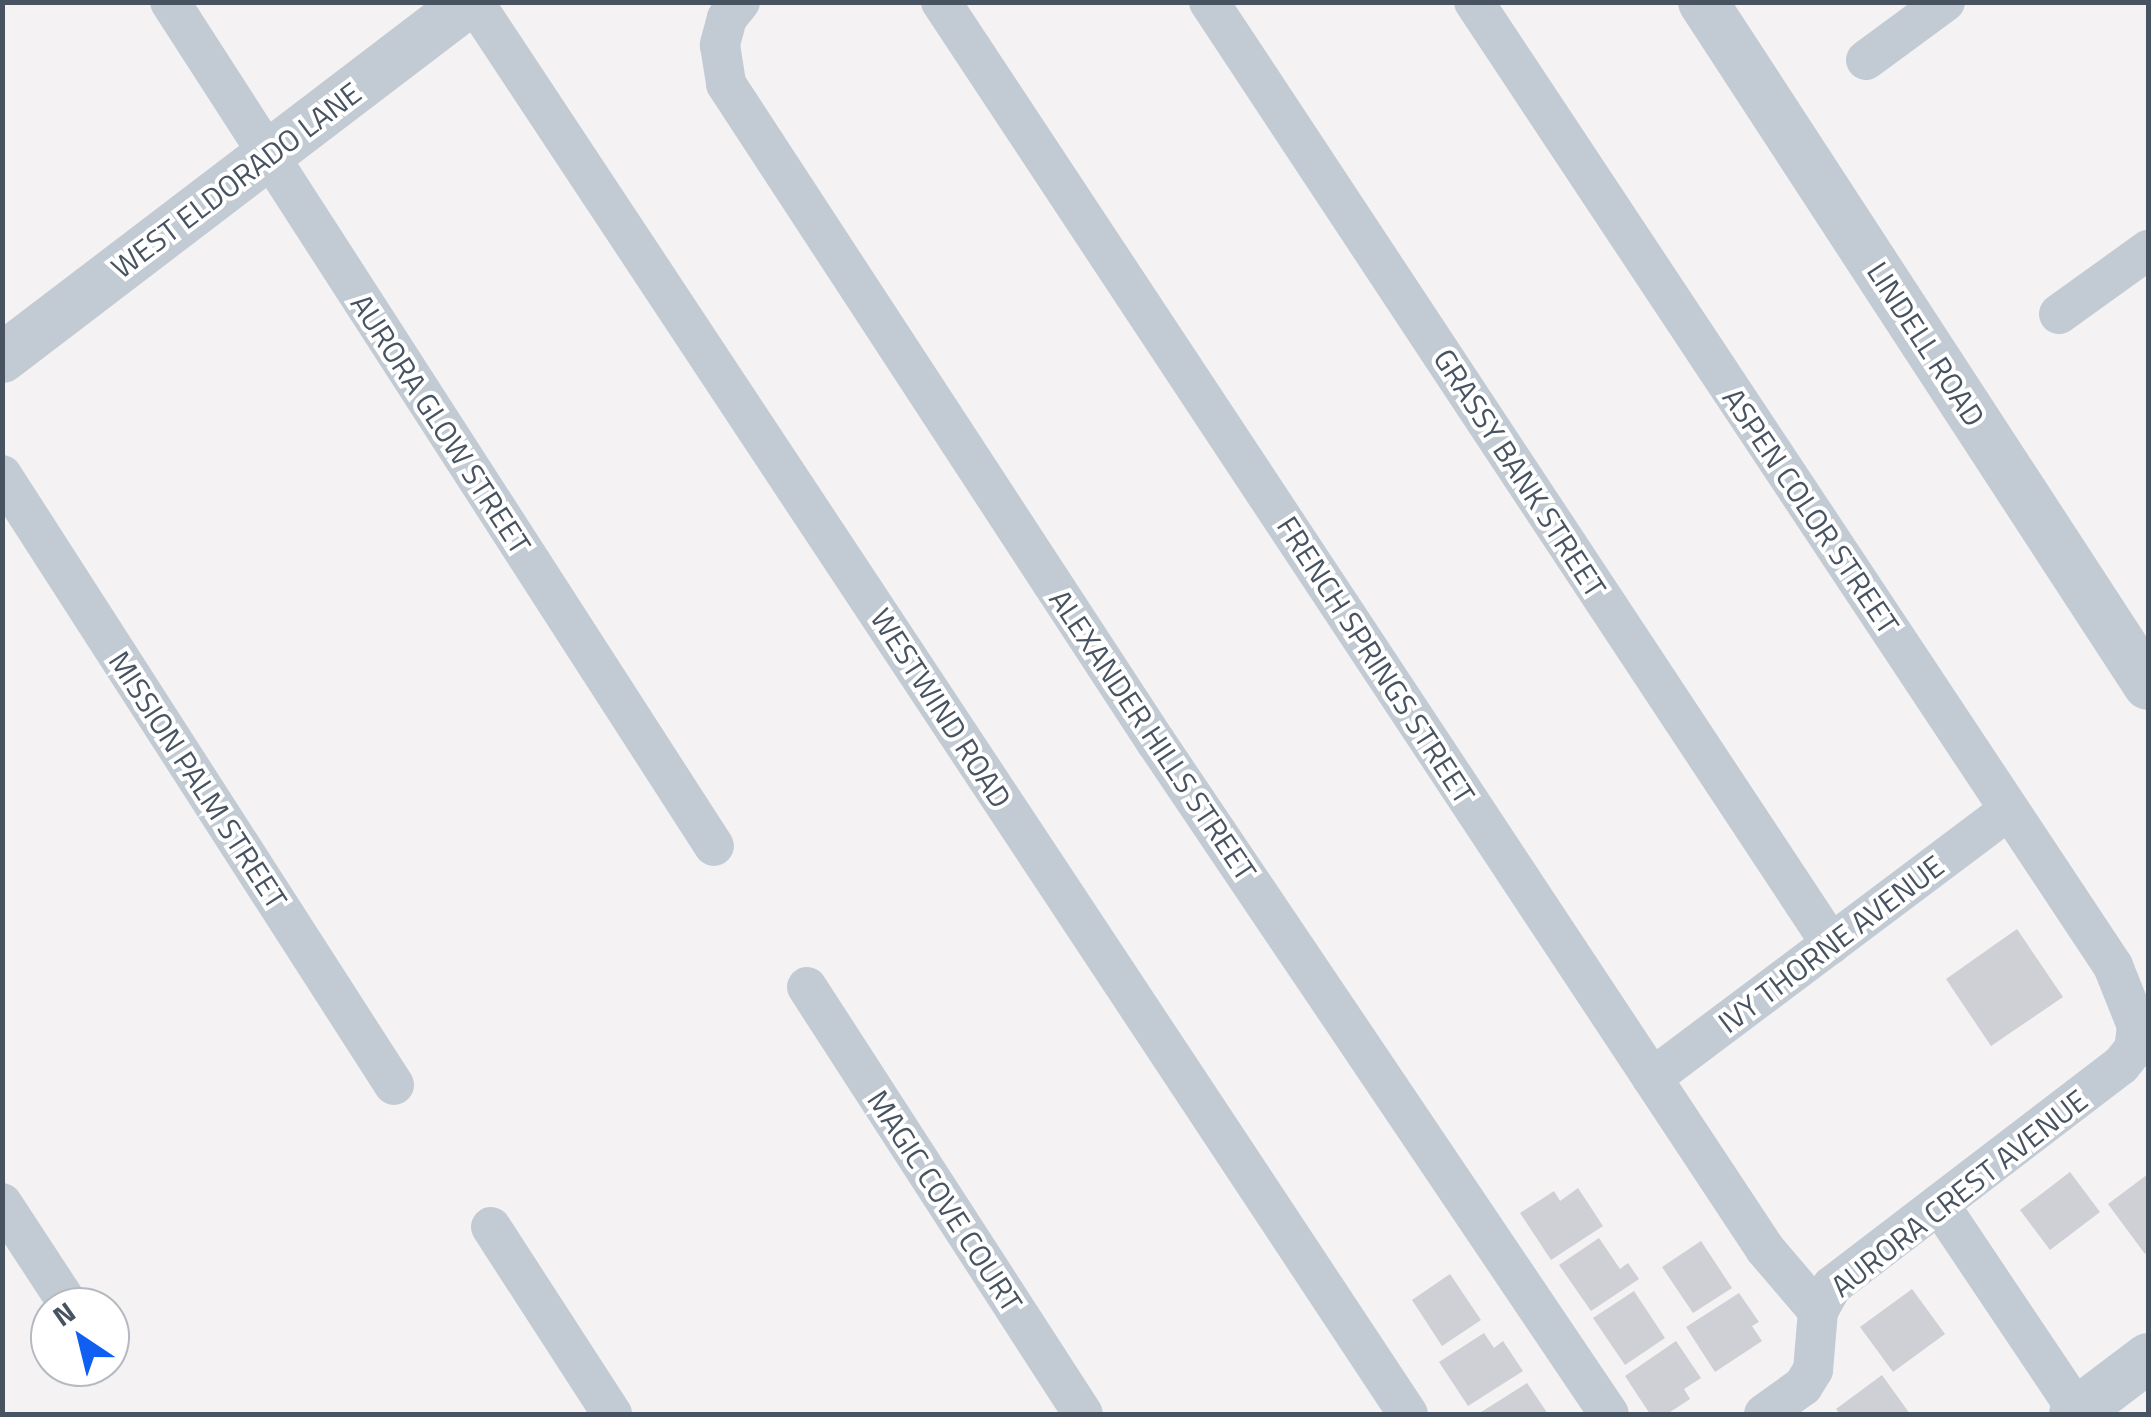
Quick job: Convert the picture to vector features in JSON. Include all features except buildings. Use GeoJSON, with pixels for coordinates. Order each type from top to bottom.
{"type":"FeatureCollection","features":[{"type":"Feature","properties":{"kind":"street","name":"AURORA GLOW STREET"},"geometry":{"type":"LineString","coordinates":[[170,2],[714,846]]}},
{"type":"Feature","properties":{"kind":"street","name":"WEST ELDORADO LANE"},"geometry":{"type":"LineString","coordinates":[[2,358],[472,2]]}},
{"type":"Feature","properties":{"kind":"street","name":"WESTWIND ROAD"},"geometry":{"type":"LineString","coordinates":[[472,2],[1408,1414]]}},
{"type":"Feature","properties":{"kind":"street","name":"ALEXANDER HILLS STREET"},"geometry":{"type":"LineString","coordinates":[[740,2],[726,18],[720,44],[726,84],[1156,742],[1609,1414]]}},
{"type":"Feature","properties":{"kind":"street","name":"FRENCH SPRINGS STREET"},"geometry":{"type":"LineString","coordinates":[[941,2],[1766,1249],[1818,1311]]}},
{"type":"Feature","properties":{"kind":"street","name":"GRASSY BANK STREET"},"geometry":{"type":"LineString","coordinates":[[1209,2],[1831,944]]}},
{"type":"Feature","properties":{"kind":"street","name":"ASPEN COLOR STREET"},"geometry":{"type":"LineString","coordinates":[[1474,2],[2113,966],[2137,1026]]}},
{"type":"Feature","properties":{"kind":"street","name":"LINDELL ROAD"},"geometry":{"type":"LineString","coordinates":[[1703,2],[2140,654]]}},
{"type":"Feature","properties":{"kind":"street"},"geometry":{"type":"LineString","coordinates":[[1866,60],[1944,2]]}},
{"type":"Feature","properties":{"kind":"street"},"geometry":{"type":"LineString","coordinates":[[2060,314],[2148,250]]}},
{"type":"Feature","properties":{"kind":"street","name":"MISSION PALM STREET"},"geometry":{"type":"LineString","coordinates":[[2,475],[394,1085]]}},
{"type":"Feature","properties":{"kind":"street","name":"IVY THORNE AVENUE"},"geometry":{"type":"LineString","coordinates":[[1652,1078],[2010,810]]}},
{"type":"Feature","properties":{"kind":"street","name":"MAGIC COVE COURT"},"geometry":{"type":"LineString","coordinates":[[807,987],[1083,1414]]}},
{"type":"Feature","properties":{"kind":"street","name":"AURORA CREST AVENUE"},"geometry":{"type":"LineString","coordinates":[[1764,1414],[1803,1386],[1813,1370],[1818,1311],[1832,1286],[2120,1065],[2134,1049],[2137,1026]]}},
{"type":"Feature","properties":{"kind":"street"},"geometry":{"type":"LineString","coordinates":[[2,1203],[57,1287]]}},
{"type":"Feature","properties":{"kind":"street"},"geometry":{"type":"LineString","coordinates":[[1939,1204],[2076,1413],[2148,1358]]}},
{"type":"Feature","properties":{"kind":"street"},"geometry":{"type":"LineString","coordinates":[[491,1227],[612,1414]]}}]}
